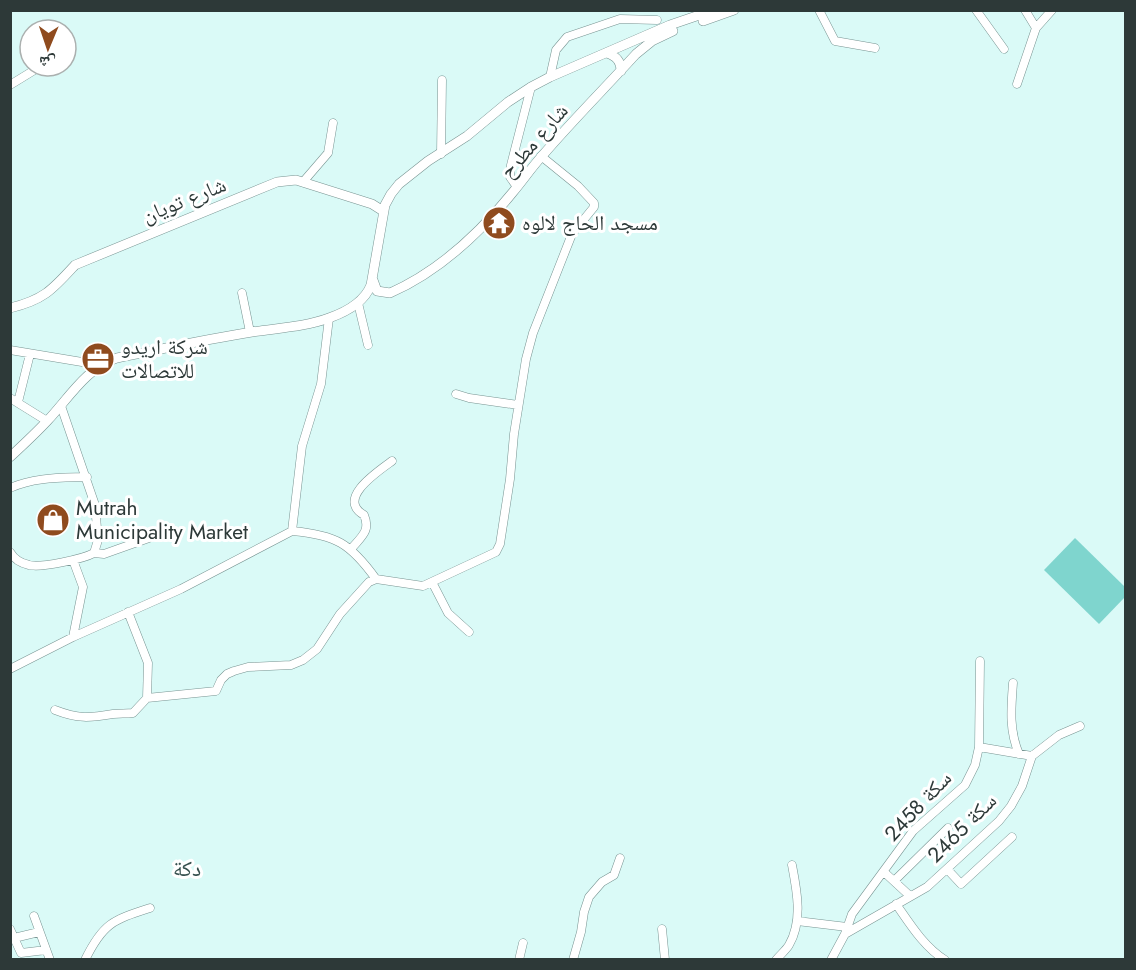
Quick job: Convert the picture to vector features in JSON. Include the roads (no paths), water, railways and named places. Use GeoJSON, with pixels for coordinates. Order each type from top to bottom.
{"type":"FeatureCollection","features":[{"type":"Feature","properties":{"kind":"main road","name":"شارع مطرح"},"geometry":{"type":"LineString","coordinates":[[372,277],[377,291],[385,294],[394,292],[424,274],[466,243],[542,156],[644,48],[661,36],[734,10]]}},
{"type":"Feature","properties":{"kind":"main road","name":"شارع مطرح"},"geometry":{"type":"LineString","coordinates":[[358,303],[369,291],[383,211],[390,194],[399,184],[531,87],[607,53],[663,23],[711,11]]}},
{"type":"Feature","properties":{"kind":"main road"},"geometry":{"type":"LineString","coordinates":[[607,53],[619,61],[621,71]]}},
{"type":"Feature","properties":{"kind":"main road","name":"شارع تويان"},"geometry":{"type":"LineString","coordinates":[[10,308],[31,303],[52,289],[75,265],[277,182],[296,180],[372,204],[383,211]]}},
{"type":"Feature","properties":{"kind":"main road"},"geometry":{"type":"LineString","coordinates":[[10,457],[100,365],[117,358],[329,318],[358,303]]}},
{"type":"Feature","properties":{"kind":"street"},"geometry":{"type":"LineString","coordinates":[[819,10],[835,41],[875,48]]}},
{"type":"Feature","properties":{"kind":"street"},"geometry":{"type":"LineString","coordinates":[[976,10],[1004,49]]}},
{"type":"Feature","properties":{"kind":"street"},"geometry":{"type":"LineString","coordinates":[[1025,10],[1036,28]]}},
{"type":"Feature","properties":{"kind":"street"},"geometry":{"type":"LineString","coordinates":[[1017,84],[1036,28],[1052,10]]}},
{"type":"Feature","properties":{"kind":"street"},"geometry":{"type":"LineString","coordinates":[[550,77],[556,50],[567,37],[620,19],[639,18],[663,23]]}},
{"type":"Feature","properties":{"kind":"street"},"geometry":{"type":"LineString","coordinates":[[441,154],[442,80]]}},
{"type":"Feature","properties":{"kind":"street"},"geometry":{"type":"LineString","coordinates":[[517,187],[510,177],[511,165],[531,87]]}},
{"type":"Feature","properties":{"kind":"street"},"geometry":{"type":"LineString","coordinates":[[303,182],[328,153],[333,123]]}},
{"type":"Feature","properties":{"kind":"street"},"geometry":{"type":"LineString","coordinates":[[10,669],[73,637],[181,589],[292,531],[319,534],[351,549],[376,579],[414,586],[432,582],[496,552],[500,544],[510,479],[518,405],[533,333],[572,234],[594,207],[594,203],[578,186],[542,156]]}},
{"type":"Feature","properties":{"kind":"street"},"geometry":{"type":"LineString","coordinates":[[242,293],[250,332]]}},
{"type":"Feature","properties":{"kind":"street"},"geometry":{"type":"LineString","coordinates":[[358,303],[368,345]]}},
{"type":"Feature","properties":{"kind":"street"},"geometry":{"type":"LineString","coordinates":[[292,531],[302,446],[321,384],[329,318]]}},
{"type":"Feature","properties":{"kind":"street"},"geometry":{"type":"LineString","coordinates":[[10,350],[100,365]]}},
{"type":"Feature","properties":{"kind":"street"},"geometry":{"type":"LineString","coordinates":[[30,354],[14,400],[47,421]]}},
{"type":"Feature","properties":{"kind":"street"},"geometry":{"type":"LineString","coordinates":[[456,394],[518,405]]}},
{"type":"Feature","properties":{"kind":"street"},"geometry":{"type":"LineString","coordinates":[[10,552],[18,562],[31,566],[85,559],[94,553],[98,540],[95,506],[61,405]]}},
{"type":"Feature","properties":{"kind":"street"},"geometry":{"type":"LineString","coordinates":[[351,549],[366,532],[367,527],[364,515],[356,511],[353,505],[353,498],[370,477],[392,461]]}},
{"type":"Feature","properties":{"kind":"street"},"geometry":{"type":"LineString","coordinates":[[10,488],[21,483],[42,479],[87,477]]}},
{"type":"Feature","properties":{"kind":"street"},"geometry":{"type":"LineString","coordinates":[[94,553],[104,554],[149,538]]}},
{"type":"Feature","properties":{"kind":"street"},"geometry":{"type":"LineString","coordinates":[[73,560],[83,587],[73,637]]}},
{"type":"Feature","properties":{"kind":"street"},"geometry":{"type":"LineString","coordinates":[[55,710],[75,717],[103,717],[133,713],[147,698],[212,692],[219,688],[226,674],[234,671],[248,667],[291,665],[303,660],[317,649],[340,614],[364,586],[376,579]]}},
{"type":"Feature","properties":{"kind":"street"},"geometry":{"type":"LineString","coordinates":[[432,582],[448,613],[468,632]]}},
{"type":"Feature","properties":{"kind":"street"},"geometry":{"type":"LineString","coordinates":[[128,612],[148,663],[147,698]]}},
{"type":"Feature","properties":{"kind":"street","name":"سكة 2458"},"geometry":{"type":"LineString","coordinates":[[831,960],[852,914],[913,831],[965,784],[975,765],[980,747],[980,661]]}},
{"type":"Feature","properties":{"kind":"street"},"geometry":{"type":"LineString","coordinates":[[1013,683],[1010,720],[1013,739],[1020,754]]}},
{"type":"Feature","properties":{"kind":"street"},"geometry":{"type":"LineString","coordinates":[[980,747],[1032,756],[1059,735],[1080,726]]}},
{"type":"Feature","properties":{"kind":"street","name":"سكة 2465"},"geometry":{"type":"LineString","coordinates":[[846,931],[927,887],[947,869],[1011,806],[1022,786],[1032,756]]}},
{"type":"Feature","properties":{"kind":"street"},"geometry":{"type":"LineString","coordinates":[[894,881],[948,828]]}},
{"type":"Feature","properties":{"kind":"street"},"geometry":{"type":"LineString","coordinates":[[947,869],[961,884],[1012,837]]}},
{"type":"Feature","properties":{"kind":"street"},"geometry":{"type":"LineString","coordinates":[[573,960],[589,897],[602,882],[614,875],[620,858]]}},
{"type":"Feature","properties":{"kind":"street"},"geometry":{"type":"LineString","coordinates":[[776,960],[789,945],[797,921],[797,892],[792,865]]}},
{"type":"Feature","properties":{"kind":"street"},"geometry":{"type":"LineString","coordinates":[[884,872],[910,896]]}},
{"type":"Feature","properties":{"kind":"street"},"geometry":{"type":"LineString","coordinates":[[896,904],[925,943],[935,954],[945,960]]}},
{"type":"Feature","properties":{"kind":"street"},"geometry":{"type":"LineString","coordinates":[[85,960],[95,939],[116,919],[150,908]]}},
{"type":"Feature","properties":{"kind":"street"},"geometry":{"type":"LineString","coordinates":[[34,916],[50,960]]}},
{"type":"Feature","properties":{"kind":"street"},"geometry":{"type":"LineString","coordinates":[[797,921],[846,931]]}},
{"type":"Feature","properties":{"kind":"street"},"geometry":{"type":"LineString","coordinates":[[662,928],[665,960]]}},
{"type":"Feature","properties":{"kind":"street"},"geometry":{"type":"LineString","coordinates":[[10,929],[21,953],[46,951]]}},
{"type":"Feature","properties":{"kind":"street"},"geometry":{"type":"LineString","coordinates":[[14,938],[39,932]]}},
{"type":"Feature","properties":{"kind":"street"},"geometry":{"type":"LineString","coordinates":[[519,960],[523,943]]}},
{"type":"Feature","properties":{"kind":"place","name":"مسجد الحاج لالوه"},"geometry":{"type":"Point","coordinates":[499,223]}},
{"type":"Feature","properties":{"kind":"place","name":"شركة اريدو للاتصالات"},"geometry":{"type":"Point","coordinates":[98,359]}},
{"type":"Feature","properties":{"kind":"place","name":"Mutrah Municipality Market"},"geometry":{"type":"Point","coordinates":[53,520]}},
{"type":"Feature","properties":{"kind":"district","name":"دكة"},"geometry":{"type":"Point","coordinates":[187,868]}}]}
